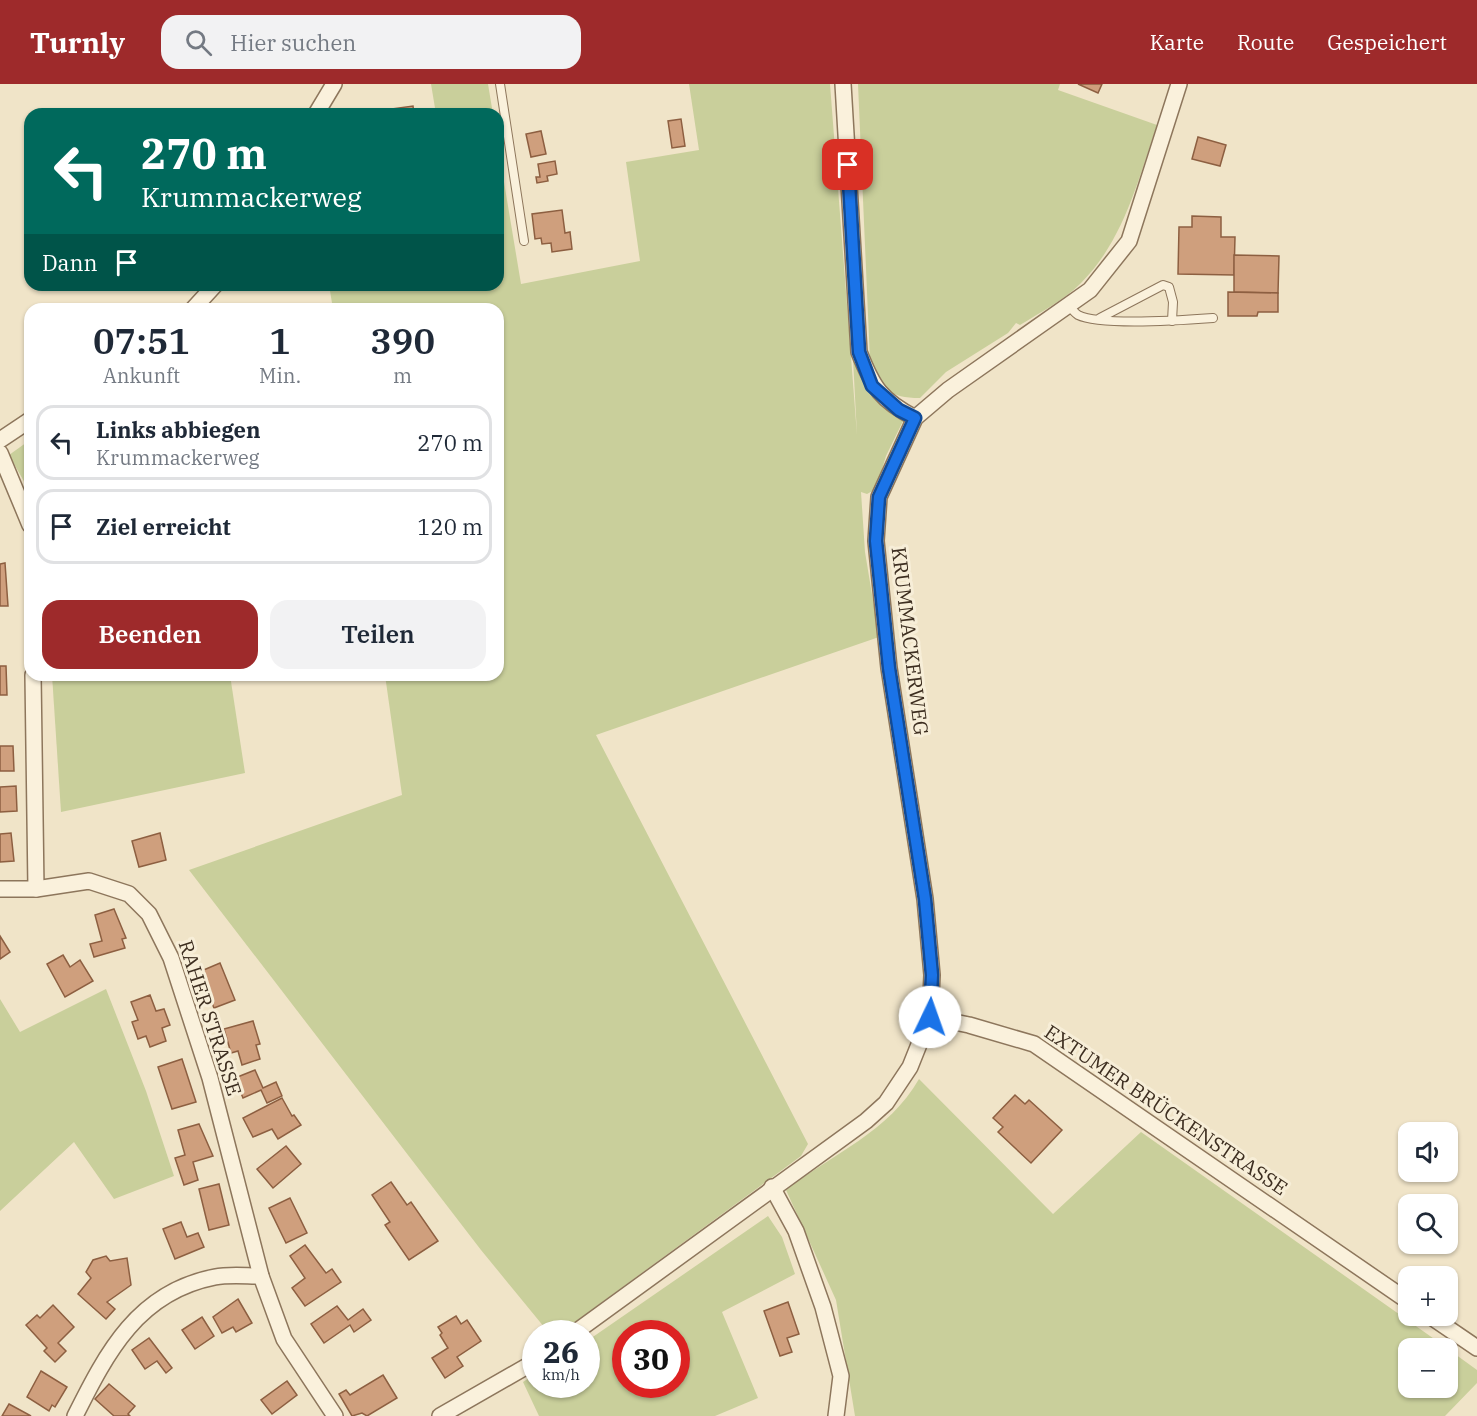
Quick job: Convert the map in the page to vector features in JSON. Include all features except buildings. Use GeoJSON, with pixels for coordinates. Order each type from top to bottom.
{"type":"FeatureCollection","features":[{"type":"Feature","properties":{"kind":"street"},"geometry":{"type":"LineString","coordinates":[[320,108],[334,84]]}},
{"type":"Feature","properties":{"kind":"street"},"geometry":{"type":"LineString","coordinates":[[843,84],[859,352],[872,386],[899,410],[915,418],[948,390],[1090,290],[1129,240],[1179,84]]}},
{"type":"Feature","properties":{"kind":"street"},"geometry":{"type":"LineString","coordinates":[[198,303],[210,291]]}},
{"type":"Feature","properties":{"kind":"street","name":"KRUMMACKERWEG"},"geometry":{"type":"LineString","coordinates":[[915,418],[879,497],[876,541],[889,668],[925,899],[932,975],[930,1017]]}},
{"type":"Feature","properties":{"kind":"street"},"geometry":{"type":"LineString","coordinates":[[0,440],[24,424]]}},
{"type":"Feature","properties":{"kind":"street"},"geometry":{"type":"LineString","coordinates":[[0,453],[24,511]]}},
{"type":"Feature","properties":{"kind":"street"},"geometry":{"type":"LineString","coordinates":[[33,681],[36,889]]}},
{"type":"Feature","properties":{"kind":"street","name":"RAHER STRASSE"},"geometry":{"type":"LineString","coordinates":[[0,889],[36,889],[89,881],[129,894],[149,914],[171,958],[210,1078],[261,1276],[284,1339],[335,1416]]}},
{"type":"Feature","properties":{"kind":"street"},"geometry":{"type":"LineString","coordinates":[[592,1320],[866,1121],[886,1103],[910,1067],[930,1017]]}},
{"type":"Feature","properties":{"kind":"street","name":"EXTUMER BRÜCKENSTRASSE"},"geometry":{"type":"LineString","coordinates":[[930,1017],[969,1025],[1034,1044],[1398,1294]]}},
{"type":"Feature","properties":{"kind":"street"},"geometry":{"type":"LineString","coordinates":[[772,1188],[796,1231],[823,1307],[841,1376],[836,1416]]}},
{"type":"Feature","properties":{"kind":"street"},"geometry":{"type":"LineString","coordinates":[[75,1416],[100,1364],[141,1311],[177,1289],[216,1277],[261,1276]]}},
{"type":"Feature","properties":{"kind":"street"},"geometry":{"type":"LineString","coordinates":[[1445,1326],[1477,1348]]}},
{"type":"Feature","properties":{"kind":"street"},"geometry":{"type":"LineString","coordinates":[[440,1416],[522,1369]]}},
{"type":"Feature","properties":{"kind":"lane"},"geometry":{"type":"LineString","coordinates":[[500,84],[504,108]]}},
{"type":"Feature","properties":{"kind":"lane"},"geometry":{"type":"LineString","coordinates":[[504,110],[524,241]]}},
{"type":"Feature","properties":{"kind":"lane"},"geometry":{"type":"LineString","coordinates":[[1100,319],[1163,285],[1169,287],[1173,302],[1172,321]]}},
{"type":"Feature","properties":{"kind":"lane"},"geometry":{"type":"LineString","coordinates":[[1069,305],[1078,315],[1100,319],[1172,321],[1213,318]]}},
{"type":"Feature","properties":{"kind":"green space"},"geometry":{"type":"Polygon","coordinates":[[[431,84],[488,84],[492,108],[435,108],[431,84]]]}},
{"type":"Feature","properties":{"kind":"green space"},"geometry":{"type":"Polygon","coordinates":[[[689,84],[830,84],[857,435],[853,359],[869,391],[903,421],[886,456],[876,489],[867,494],[861,492],[865,552],[879,637],[596,735],[808,1144],[801,1156],[578,1320],[538,1320],[481,1250],[189,870],[402,795],[386,681],[504,681],[504,303],[332,303],[330,291],[504,291],[504,182],[521,284],[640,261],[626,162],[699,150],[689,84]]]}},
{"type":"Feature","properties":{"kind":"green space"},"geometry":{"type":"Polygon","coordinates":[[[858,84],[1060,84],[1058,90],[1157,125],[1136,188],[1119,229],[1096,266],[1067,295],[1020,325],[1016,323],[1008,333],[946,372],[920,398],[901,396],[888,390],[879,379],[870,361],[858,84]]]}},
{"type":"Feature","properties":{"kind":"green space"},"geometry":{"type":"Polygon","coordinates":[[[24,444],[24,481],[9,455],[24,444]]]}},
{"type":"Feature","properties":{"kind":"green space"},"geometry":{"type":"Polygon","coordinates":[[[52,681],[231,681],[245,773],[61,812],[52,681]]]}},
{"type":"Feature","properties":{"kind":"green space"},"geometry":{"type":"Polygon","coordinates":[[[106,989],[146,1091],[174,1176],[114,1199],[74,1142],[0,1211],[0,999],[20,1032],[106,989]]]}},
{"type":"Feature","properties":{"kind":"green space"},"geometry":{"type":"Polygon","coordinates":[[[919,1079],[1053,1214],[1141,1132],[1398,1313],[1398,1326],[1416,1326],[1433,1338],[1398,1338],[1398,1398],[1458,1398],[1458,1356],[1477,1370],[1477,1383],[1445,1416],[855,1416],[836,1300],[786,1190],[876,1128],[907,1098],[919,1079]]]}},
{"type":"Feature","properties":{"kind":"green space"},"geometry":{"type":"Polygon","coordinates":[[[768,1216],[782,1237],[795,1274],[722,1312],[758,1398],[715,1416],[539,1416],[531,1398],[600,1398],[600,1332],[612,1324],[612,1398],[690,1398],[690,1320],[617,1320],[768,1216]]]}},
{"type":"Feature","properties":{"kind":"route"},"geometry":{"type":"LineString","coordinates":[[848,165],[859,352],[872,386],[899,410],[915,418],[879,497],[876,541],[889,668],[925,899],[932,975],[930,1017]]}}]}
